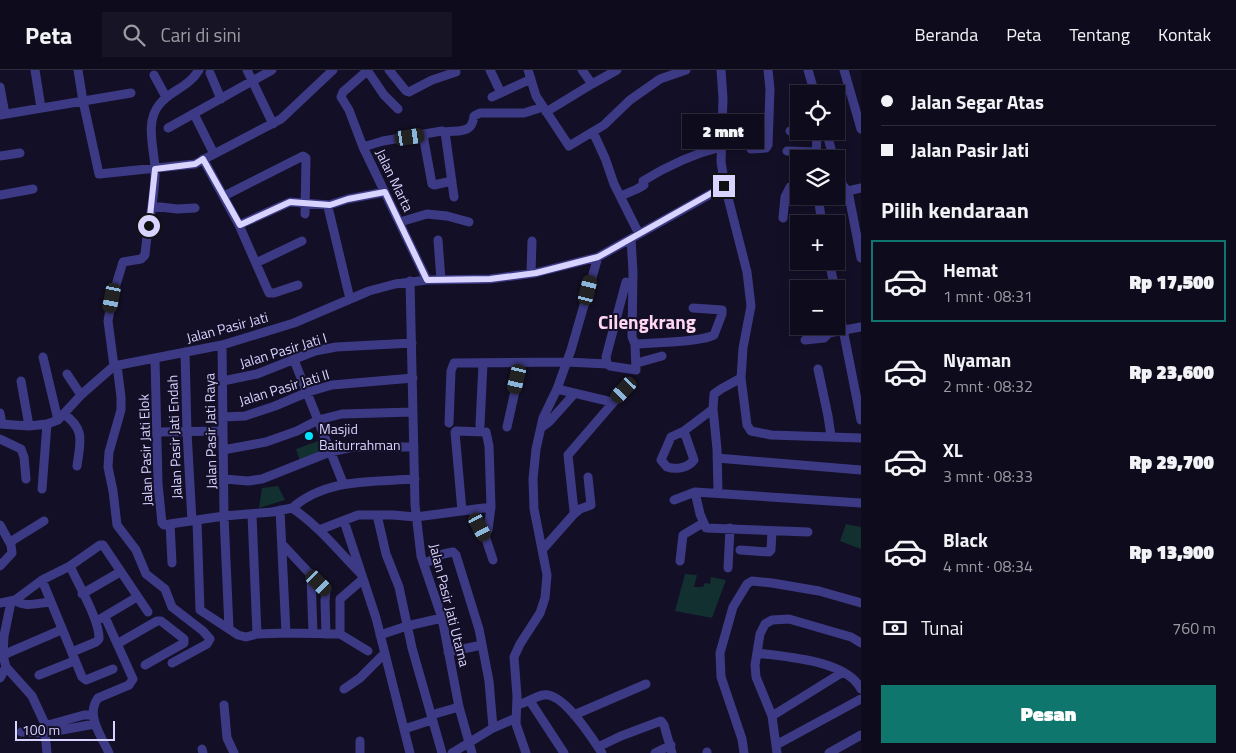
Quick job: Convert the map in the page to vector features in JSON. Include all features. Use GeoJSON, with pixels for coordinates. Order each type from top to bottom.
{"type":"FeatureCollection","features":[{"type":"Feature","properties":{"kind":"street"},"geometry":{"type":"LineString","coordinates":[[35,70],[41,108]]}},
{"type":"Feature","properties":{"kind":"street"},"geometry":{"type":"LineString","coordinates":[[78,70],[99,174],[195,164],[281,119],[333,70]]}},
{"type":"Feature","properties":{"kind":"street"},"geometry":{"type":"LineString","coordinates":[[172,663],[207,644],[210,639],[203,631],[172,607],[165,590],[146,574],[136,550],[117,525],[108,467],[109,452],[121,410],[121,397],[108,321],[112,298],[123,262],[141,259],[145,256],[155,169],[151,138],[153,118],[158,105],[166,97],[183,87],[199,70]]}},
{"type":"Feature","properties":{"kind":"street"},"geometry":{"type":"LineString","coordinates":[[247,70],[273,124]]}},
{"type":"Feature","properties":{"kind":"street"},"geometry":{"type":"LineString","coordinates":[[368,70],[386,98],[398,109]]}},
{"type":"Feature","properties":{"kind":"street","name":"Jalan Marta"},"geometry":{"type":"LineString","coordinates":[[368,70],[343,92],[341,97],[349,110],[363,146],[427,280]]}},
{"type":"Feature","properties":{"kind":"street"},"geometry":{"type":"LineString","coordinates":[[389,70],[406,91],[409,92],[432,80],[456,72]]}},
{"type":"Feature","properties":{"kind":"street"},"geometry":{"type":"LineString","coordinates":[[490,70],[501,94]]}},
{"type":"Feature","properties":{"kind":"street"},"geometry":{"type":"LineString","coordinates":[[582,70],[592,84]]}},
{"type":"Feature","properties":{"kind":"street"},"geometry":{"type":"LineString","coordinates":[[363,146],[442,131],[469,129],[476,115],[524,113],[544,110],[616,70]]}},
{"type":"Feature","properties":{"kind":"street"},"geometry":{"type":"LineString","coordinates":[[492,97],[501,94],[529,75],[536,96],[568,146],[604,125],[630,100],[660,79],[686,70]]}},
{"type":"Feature","properties":{"kind":"street"},"geometry":{"type":"LineString","coordinates":[[721,70],[721,147],[724,186],[729,198],[750,292],[750,316],[743,348],[742,378],[747,425],[751,431],[771,435],[861,438]]}},
{"type":"Feature","properties":{"kind":"street"},"geometry":{"type":"LineString","coordinates":[[751,148],[766,148],[768,145],[770,89],[768,70]]}},
{"type":"Feature","properties":{"kind":"street"},"geometry":{"type":"LineString","coordinates":[[808,70],[812,85]]}},
{"type":"Feature","properties":{"kind":"street"},"geometry":{"type":"LineString","coordinates":[[844,70],[861,129]]}},
{"type":"Feature","properties":{"kind":"street"},"geometry":{"type":"LineString","coordinates":[[168,128],[252,82],[267,71]]}},
{"type":"Feature","properties":{"kind":"street"},"geometry":{"type":"LineString","coordinates":[[210,73],[221,98]]}},
{"type":"Feature","properties":{"kind":"street"},"geometry":{"type":"LineString","coordinates":[[154,75],[166,97]]}},
{"type":"Feature","properties":{"kind":"street"},"geometry":{"type":"LineString","coordinates":[[0,87],[2,115],[131,93]]}},
{"type":"Feature","properties":{"kind":"street"},"geometry":{"type":"LineString","coordinates":[[194,114],[214,154]]}},
{"type":"Feature","properties":{"kind":"street"},"geometry":{"type":"LineString","coordinates":[[445,132],[454,196]]}},
{"type":"Feature","properties":{"kind":"street"},"geometry":{"type":"LineString","coordinates":[[593,132],[621,196],[635,237],[632,337],[635,344],[637,367]]}},
{"type":"Feature","properties":{"kind":"street"},"geometry":{"type":"LineString","coordinates":[[424,135],[432,184],[452,181]]}},
{"type":"Feature","properties":{"kind":"street"},"geometry":{"type":"LineString","coordinates":[[621,196],[638,189],[644,185],[643,181],[668,166],[721,147]]}},
{"type":"Feature","properties":{"kind":"street"},"geometry":{"type":"LineString","coordinates":[[0,156],[20,153]]}},
{"type":"Feature","properties":{"kind":"street"},"geometry":{"type":"LineString","coordinates":[[224,196],[303,156],[306,158],[305,214]]}},
{"type":"Feature","properties":{"kind":"street"},"geometry":{"type":"LineString","coordinates":[[203,159],[240,225],[269,292],[274,293],[298,285]]}},
{"type":"Feature","properties":{"kind":"street"},"geometry":{"type":"LineString","coordinates":[[532,241],[531,273],[576,264],[598,257],[724,186]]}},
{"type":"Feature","properties":{"kind":"street"},"geometry":{"type":"LineString","coordinates":[[783,218],[787,191],[790,187]]}},
{"type":"Feature","properties":{"kind":"street"},"geometry":{"type":"LineString","coordinates":[[845,188],[861,188]]}},
{"type":"Feature","properties":{"kind":"street"},"geometry":{"type":"LineString","coordinates":[[0,195],[33,189]]}},
{"type":"Feature","properties":{"kind":"street"},"geometry":{"type":"LineString","coordinates":[[240,225],[290,202],[330,205],[348,199],[385,192]]}},
{"type":"Feature","properties":{"kind":"street"},"geometry":{"type":"LineString","coordinates":[[845,199],[861,258]]}},
{"type":"Feature","properties":{"kind":"street"},"geometry":{"type":"LineString","coordinates":[[330,205],[328,207],[350,299]]}},
{"type":"Feature","properties":{"kind":"street"},"geometry":{"type":"LineString","coordinates":[[152,206],[177,209],[195,208]]}},
{"type":"Feature","properties":{"kind":"street"},"geometry":{"type":"LineString","coordinates":[[400,222],[422,214],[447,216],[469,222]]}},
{"type":"Feature","properties":{"kind":"street"},"geometry":{"type":"LineString","coordinates":[[438,240],[441,280]]}},
{"type":"Feature","properties":{"kind":"street"},"geometry":{"type":"LineString","coordinates":[[256,263],[302,241]]}},
{"type":"Feature","properties":{"kind":"street"},"geometry":{"type":"LineString","coordinates":[[526,753],[516,724],[517,705],[514,657],[540,613],[545,598],[547,575],[534,509],[533,480],[543,418],[567,362],[598,257]]}},
{"type":"Feature","properties":{"kind":"street","name":"Jalan Pasir Jati"},"geometry":{"type":"LineString","coordinates":[[115,366],[222,345],[294,323],[350,299],[395,284],[427,280],[490,279],[531,273]]}},
{"type":"Feature","properties":{"kind":"street","name":"Jalan Pasir Jati Utama"},"geometry":{"type":"LineString","coordinates":[[410,282],[416,517],[421,556],[442,618],[459,707],[472,753]]}},
{"type":"Feature","properties":{"kind":"street"},"geometry":{"type":"LineString","coordinates":[[607,364],[606,357],[626,282]]}},
{"type":"Feature","properties":{"kind":"street"},"geometry":{"type":"LineString","coordinates":[[635,344],[712,337],[722,310],[693,308]]}},
{"type":"Feature","properties":{"kind":"street"},"geometry":{"type":"LineString","coordinates":[[845,330],[861,327]]}},
{"type":"Feature","properties":{"kind":"street"},"geometry":{"type":"LineString","coordinates":[[804,340],[824,338],[827,335]]}},
{"type":"Feature","properties":{"kind":"street"},"geometry":{"type":"LineString","coordinates":[[845,335],[861,420]]}},
{"type":"Feature","properties":{"kind":"street","name":"Jalan Pasir Jati I"},"geometry":{"type":"LineString","coordinates":[[223,381],[257,374],[315,351],[336,347],[412,343]]}},
{"type":"Feature","properties":{"kind":"street","name":"Jalan Pasir Jati Raya"},"geometry":{"type":"LineString","coordinates":[[222,345],[224,516],[229,628]]}},
{"type":"Feature","properties":{"kind":"street","name":"Jalan Pasir Jati Endah"},"geometry":{"type":"LineString","coordinates":[[185,352],[187,432],[200,610],[229,628]]}},
{"type":"Feature","properties":{"kind":"street"},"geometry":{"type":"LineString","coordinates":[[449,423],[451,371],[454,363],[521,364],[567,362],[637,367],[645,370],[647,361],[662,356]]}},
{"type":"Feature","properties":{"kind":"street"},"geometry":{"type":"LineString","coordinates":[[43,357],[61,417]]}},
{"type":"Feature","properties":{"kind":"street","name":"Jalan Pasir Jati Elok"},"geometry":{"type":"LineString","coordinates":[[155,359],[158,484],[161,521],[164,525],[170,524]]}},
{"type":"Feature","properties":{"kind":"street"},"geometry":{"type":"LineString","coordinates":[[294,360],[343,483]]}},
{"type":"Feature","properties":{"kind":"street"},"geometry":{"type":"LineString","coordinates":[[480,425],[483,364]]}},
{"type":"Feature","properties":{"kind":"street"},"geometry":{"type":"LineString","coordinates":[[507,427],[521,364]]}},
{"type":"Feature","properties":{"kind":"street"},"geometry":{"type":"LineString","coordinates":[[0,413],[1,424],[29,426],[47,424],[61,417],[80,395],[115,366]]}},
{"type":"Feature","properties":{"kind":"street"},"geometry":{"type":"LineString","coordinates":[[818,369],[831,436]]}},
{"type":"Feature","properties":{"kind":"street"},"geometry":{"type":"LineString","coordinates":[[67,374],[80,395]]}},
{"type":"Feature","properties":{"kind":"street","name":"Jalan Pasir Jati II"},"geometry":{"type":"LineString","coordinates":[[223,417],[245,416],[332,385],[413,378]]}},
{"type":"Feature","properties":{"kind":"street"},"geometry":{"type":"LineString","coordinates":[[718,493],[713,409],[714,394],[742,378]]}},
{"type":"Feature","properties":{"kind":"street"},"geometry":{"type":"LineString","coordinates":[[22,381],[29,426]]}},
{"type":"Feature","properties":{"kind":"street"},"geometry":{"type":"LineString","coordinates":[[557,389],[612,402]]}},
{"type":"Feature","properties":{"kind":"street"},"geometry":{"type":"LineString","coordinates":[[574,512],[568,454],[624,390]]}},
{"type":"Feature","properties":{"kind":"street"},"geometry":{"type":"LineString","coordinates":[[541,428],[575,394]]}},
{"type":"Feature","properties":{"kind":"street"},"geometry":{"type":"LineString","coordinates":[[684,430],[694,460],[687,466],[667,467],[661,460],[671,437],[713,409]]}},
{"type":"Feature","properties":{"kind":"street"},"geometry":{"type":"LineString","coordinates":[[223,450],[266,442],[297,431],[318,420],[342,414],[413,412]]}},
{"type":"Feature","properties":{"kind":"street"},"geometry":{"type":"LineString","coordinates":[[61,417],[76,423],[80,438],[77,466]]}},
{"type":"Feature","properties":{"kind":"street"},"geometry":{"type":"LineString","coordinates":[[42,489],[47,424]]}},
{"type":"Feature","properties":{"kind":"street"},"geometry":{"type":"LineString","coordinates":[[158,432],[223,431]]}},
{"type":"Feature","properties":{"kind":"street"},"geometry":{"type":"LineString","coordinates":[[462,511],[454,434],[456,431],[486,432],[488,434],[491,508],[488,530],[485,536]]}},
{"type":"Feature","properties":{"kind":"street"},"geometry":{"type":"LineString","coordinates":[[0,440],[21,449],[24,457],[26,479]]}},
{"type":"Feature","properties":{"kind":"street"},"geometry":{"type":"LineString","coordinates":[[224,480],[248,481],[262,479],[330,452],[353,447],[414,447]]}},
{"type":"Feature","properties":{"kind":"street"},"geometry":{"type":"LineString","coordinates":[[717,458],[861,470]]}},
{"type":"Feature","properties":{"kind":"street"},"geometry":{"type":"LineString","coordinates":[[543,549],[574,514],[591,505],[588,477]]}},
{"type":"Feature","properties":{"kind":"street"},"geometry":{"type":"LineString","coordinates":[[172,563],[170,524],[224,516],[252,515],[292,508],[302,500],[322,490],[343,483],[415,479]]}},
{"type":"Feature","properties":{"kind":"street"},"geometry":{"type":"LineString","coordinates":[[695,492],[706,528],[808,532]]}},
{"type":"Feature","properties":{"kind":"street"},"geometry":{"type":"LineString","coordinates":[[674,500],[695,492],[861,504]]}},
{"type":"Feature","properties":{"kind":"street"},"geometry":{"type":"LineString","coordinates":[[292,508],[303,515],[319,530],[363,577]]}},
{"type":"Feature","properties":{"kind":"street"},"geometry":{"type":"LineString","coordinates":[[319,530],[358,515],[416,517],[491,508]]}},
{"type":"Feature","properties":{"kind":"street"},"geometry":{"type":"LineString","coordinates":[[280,510],[286,633]]}},
{"type":"Feature","properties":{"kind":"street"},"geometry":{"type":"LineString","coordinates":[[472,510],[485,536],[493,560]]}},
{"type":"Feature","properties":{"kind":"street"},"geometry":{"type":"LineString","coordinates":[[252,515],[257,634]]}},
{"type":"Feature","properties":{"kind":"street"},"geometry":{"type":"LineString","coordinates":[[377,515],[386,554],[399,587],[412,648],[442,753]]}},
{"type":"Feature","properties":{"kind":"street"},"geometry":{"type":"LineString","coordinates":[[10,542],[44,521]]}},
{"type":"Feature","properties":{"kind":"street"},"geometry":{"type":"LineString","coordinates":[[344,521],[376,618],[410,753]]}},
{"type":"Feature","properties":{"kind":"street"},"geometry":{"type":"LineString","coordinates":[[680,561],[683,535],[703,523]]}},
{"type":"Feature","properties":{"kind":"street"},"geometry":{"type":"LineString","coordinates":[[0,525],[10,542],[12,553],[0,566]]}},
{"type":"Feature","properties":{"kind":"street"},"geometry":{"type":"LineString","coordinates":[[728,568],[730,528]]}},
{"type":"Feature","properties":{"kind":"street"},"geometry":{"type":"LineString","coordinates":[[740,550],[770,552],[772,530]]}},
{"type":"Feature","properties":{"kind":"street"},"geometry":{"type":"LineString","coordinates":[[282,544],[326,591],[340,599]]}},
{"type":"Feature","properties":{"kind":"street"},"geometry":{"type":"LineString","coordinates":[[0,603],[13,601],[42,580],[70,566],[100,545],[103,545],[148,612]]}},
{"type":"Feature","properties":{"kind":"street"},"geometry":{"type":"LineString","coordinates":[[424,564],[448,552],[453,552],[456,555],[479,629],[489,681],[493,728]]}},
{"type":"Feature","properties":{"kind":"street"},"geometry":{"type":"LineString","coordinates":[[40,675],[99,639],[96,622],[70,566]]}},
{"type":"Feature","properties":{"kind":"street"},"geometry":{"type":"LineString","coordinates":[[82,594],[120,572]]}},
{"type":"Feature","properties":{"kind":"street"},"geometry":{"type":"LineString","coordinates":[[312,576],[313,634]]}},
{"type":"Feature","properties":{"kind":"street"},"geometry":{"type":"LineString","coordinates":[[340,634],[340,599],[363,577]]}},
{"type":"Feature","properties":{"kind":"street"},"geometry":{"type":"LineString","coordinates":[[42,580],[82,678],[86,680],[113,669]]}},
{"type":"Feature","properties":{"kind":"street"},"geometry":{"type":"LineString","coordinates":[[744,753],[742,739],[721,677],[720,653],[733,607],[747,584],[752,581],[819,590],[861,603]]}},
{"type":"Feature","properties":{"kind":"street"},"geometry":{"type":"LineString","coordinates":[[326,591],[324,600],[326,634]]}},
{"type":"Feature","properties":{"kind":"street"},"geometry":{"type":"LineString","coordinates":[[96,622],[137,597]]}},
{"type":"Feature","properties":{"kind":"street"},"geometry":{"type":"LineString","coordinates":[[13,601],[25,605],[50,602]]}},
{"type":"Feature","properties":{"kind":"street"},"geometry":{"type":"LineString","coordinates":[[13,601],[5,625],[3,655],[6,667],[32,696],[44,722],[48,725],[84,715],[94,719]]}},
{"type":"Feature","properties":{"kind":"street"},"geometry":{"type":"LineString","coordinates":[[105,617],[133,679],[129,685],[98,698],[95,702],[94,719],[110,753]]}},
{"type":"Feature","properties":{"kind":"street"},"geometry":{"type":"LineString","coordinates":[[380,635],[407,626],[442,618]]}},
{"type":"Feature","properties":{"kind":"street"},"geometry":{"type":"LineString","coordinates":[[861,643],[851,637],[789,620],[772,620],[765,624],[760,634],[755,665],[756,677],[772,716],[776,749],[861,699]]}},
{"type":"Feature","properties":{"kind":"street"},"geometry":{"type":"LineString","coordinates":[[117,644],[158,621],[161,621],[184,639],[184,643],[145,665]]}},
{"type":"Feature","properties":{"kind":"street"},"geometry":{"type":"LineString","coordinates":[[229,628],[242,636],[286,633],[340,634],[368,651]]}},
{"type":"Feature","properties":{"kind":"street"},"geometry":{"type":"LineString","coordinates":[[3,655],[61,630]]}},
{"type":"Feature","properties":{"kind":"street"},"geometry":{"type":"LineString","coordinates":[[448,652],[482,645]]}},
{"type":"Feature","properties":{"kind":"street"},"geometry":{"type":"LineString","coordinates":[[757,652],[817,662],[843,672],[858,684],[861,689]]}},
{"type":"Feature","properties":{"kind":"street"},"geometry":{"type":"LineString","coordinates":[[344,689],[360,678],[385,653]]}},
{"type":"Feature","properties":{"kind":"street"},"geometry":{"type":"LineString","coordinates":[[0,678],[6,667]]}},
{"type":"Feature","properties":{"kind":"street"},"geometry":{"type":"LineString","coordinates":[[772,716],[843,672]]}},
{"type":"Feature","properties":{"kind":"street"},"geometry":{"type":"LineString","coordinates":[[574,715],[646,684]]}},
{"type":"Feature","properties":{"kind":"street"},"geometry":{"type":"LineString","coordinates":[[517,705],[544,695],[555,697],[574,715],[600,750],[621,736],[661,721],[671,749],[655,753]]}},
{"type":"Feature","properties":{"kind":"street"},"geometry":{"type":"LineString","coordinates":[[530,701],[564,753]]}},
{"type":"Feature","properties":{"kind":"street"},"geometry":{"type":"LineString","coordinates":[[224,705],[230,751]]}},
{"type":"Feature","properties":{"kind":"street"},"geometry":{"type":"LineString","coordinates":[[404,729],[459,707]]}},
{"type":"Feature","properties":{"kind":"street"},"geometry":{"type":"LineString","coordinates":[[452,753],[493,728],[516,718]]}},
{"type":"Feature","properties":{"kind":"street"},"geometry":{"type":"LineString","coordinates":[[21,732],[45,733],[94,719]]}},
{"type":"Feature","properties":{"kind":"street"},"geometry":{"type":"LineString","coordinates":[[45,733],[46,753]]}},
{"type":"Feature","properties":{"kind":"street"},"geometry":{"type":"LineString","coordinates":[[829,753],[861,735]]}},
{"type":"Feature","properties":{"kind":"street"},"geometry":{"type":"LineString","coordinates":[[360,741],[360,753]]}},
{"type":"Feature","properties":{"kind":"green space"},"geometry":{"type":"Polygon","coordinates":[[[321,440],[326,452],[300,461],[296,449],[321,440]]]}},
{"type":"Feature","properties":{"kind":"green space"},"geometry":{"type":"Polygon","coordinates":[[[278,486],[285,500],[259,508],[262,488],[278,486]]]}},
{"type":"Feature","properties":{"kind":"green space"},"geometry":{"type":"Polygon","coordinates":[[[846,524],[861,527],[861,549],[840,541],[846,524]]]}},
{"type":"Feature","properties":{"kind":"green space"},"geometry":{"type":"Polygon","coordinates":[[[685,574],[697,575],[694,587],[703,587],[705,583],[710,584],[711,577],[726,580],[712,618],[675,611],[685,574]]]}},
{"type":"Feature","properties":{"kind":"place","name":"Masjid Baiturrahman"},"geometry":{"type":"Point","coordinates":[309,436]}},
{"type":"Feature","properties":{"kind":"district","name":"Cilengkrang"},"geometry":{"type":"Point","coordinates":[647,321]}},
{"type":"Feature","properties":{"kind":"route"},"geometry":{"type":"LineString","coordinates":[[149,226],[155,169],[195,164],[203,159],[240,225],[290,202],[330,205],[348,199],[385,192],[427,280],[476,280],[536,273],[598,257],[724,186]]}}]}
